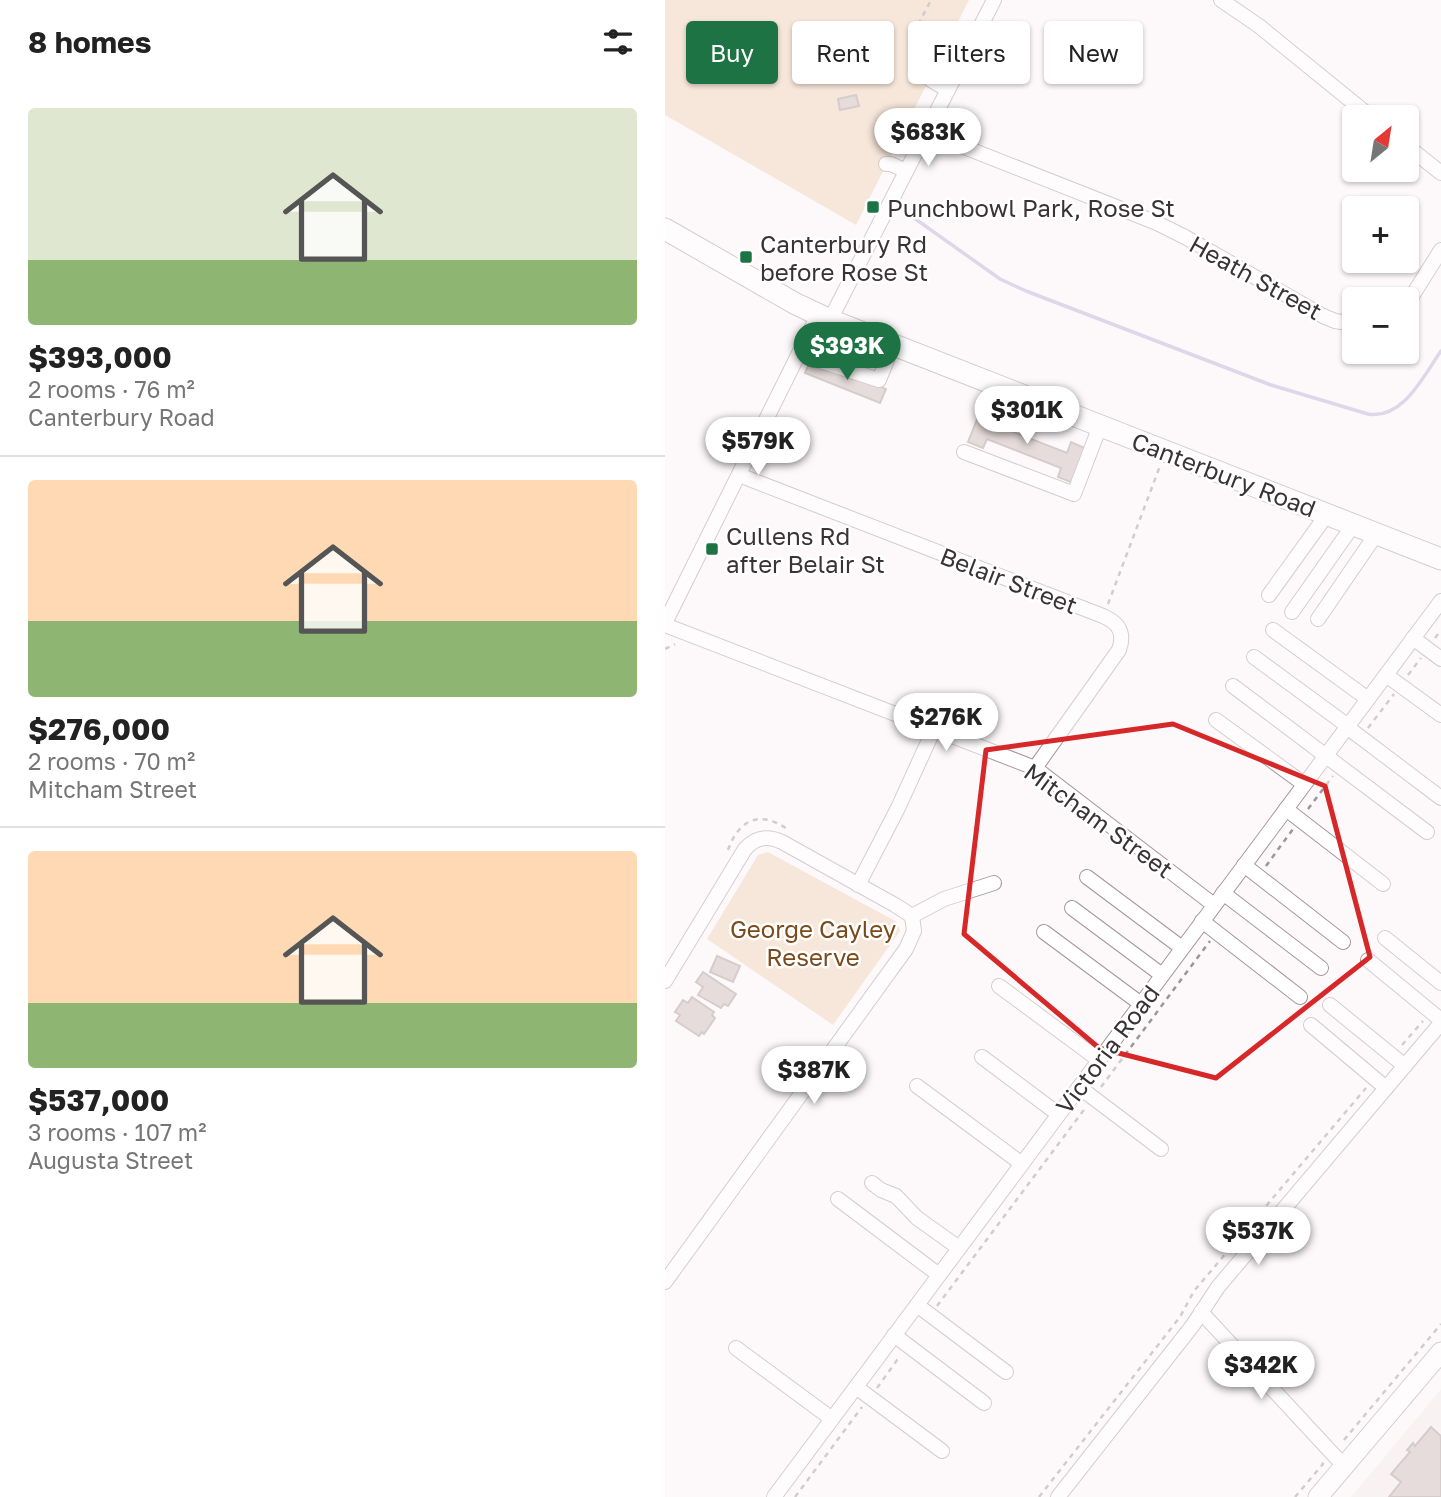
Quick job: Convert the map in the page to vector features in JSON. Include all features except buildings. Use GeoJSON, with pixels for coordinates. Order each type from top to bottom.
{"type":"FeatureCollection","features":[{"type":"Feature","properties":{"kind":"highway","name":"Canterbury Road"},"geometry":{"type":"LineString","coordinates":[[665,229],[824,317],[1441,558]]}},
{"type":"Feature","properties":{"kind":"main road"},"geometry":{"type":"LineString","coordinates":[[1318,1497],[1441,1352]]}},
{"type":"Feature","properties":{"kind":"street"},"geometry":{"type":"LineString","coordinates":[[665,624],[799,354],[824,317],[907,171],[994,0]]}},
{"type":"Feature","properties":{"kind":"street"},"geometry":{"type":"LineString","coordinates":[[1221,0],[1259,26],[1356,105]]}},
{"type":"Feature","properties":{"kind":"street"},"geometry":{"type":"LineString","coordinates":[[937,84],[948,90]]}},
{"type":"Feature","properties":{"kind":"street","name":"Heath Street"},"geometry":{"type":"LineString","coordinates":[[926,132],[1157,223],[1185,236],[1323,316],[1342,322]]}},
{"type":"Feature","properties":{"kind":"street"},"geometry":{"type":"LineString","coordinates":[[1419,156],[1441,173]]}},
{"type":"Feature","properties":{"kind":"street"},"geometry":{"type":"LineString","coordinates":[[886,164],[907,171]]}},
{"type":"Feature","properties":{"kind":"street"},"geometry":{"type":"LineString","coordinates":[[1418,287],[1441,250]]}},
{"type":"Feature","properties":{"kind":"street"},"geometry":{"type":"LineString","coordinates":[[799,354],[879,380],[893,345]]}},
{"type":"Feature","properties":{"kind":"street"},"geometry":{"type":"LineString","coordinates":[[964,452],[1074,495],[1100,426]]}},
{"type":"Feature","properties":{"kind":"street","name":"Belair Street"},"geometry":{"type":"LineString","coordinates":[[739,475],[1103,617],[1118,627],[1122,634],[1119,650],[1035,768]]}},
{"type":"Feature","properties":{"kind":"street"},"geometry":{"type":"LineString","coordinates":[[1269,595],[1328,513]]}},
{"type":"Feature","properties":{"kind":"street"},"geometry":{"type":"LineString","coordinates":[[1292,612],[1354,524]]}},
{"type":"Feature","properties":{"kind":"street"},"geometry":{"type":"LineString","coordinates":[[1318,619],[1377,533]]}},
{"type":"Feature","properties":{"kind":"street","name":"Victoria Road"},"geometry":{"type":"LineString","coordinates":[[774,1497],[1441,601]]}},
{"type":"Feature","properties":{"kind":"street","name":"Mitcham Street"},"geometry":{"type":"LineString","coordinates":[[665,624],[1035,768],[1321,968]]}},
{"type":"Feature","properties":{"kind":"street"},"geometry":{"type":"LineString","coordinates":[[1273,630],[1368,699]]}},
{"type":"Feature","properties":{"kind":"street"},"geometry":{"type":"LineString","coordinates":[[1413,638],[1441,659]]}},
{"type":"Feature","properties":{"kind":"street"},"geometry":{"type":"LineString","coordinates":[[1254,657],[1441,798]]}},
{"type":"Feature","properties":{"kind":"street"},"geometry":{"type":"LineString","coordinates":[[1386,675],[1441,715]]}},
{"type":"Feature","properties":{"kind":"street"},"geometry":{"type":"LineString","coordinates":[[1233,686],[1427,832]]}},
{"type":"Feature","properties":{"kind":"street"},"geometry":{"type":"LineString","coordinates":[[1216,720],[1304,784]]}},
{"type":"Feature","properties":{"kind":"street"},"geometry":{"type":"LineString","coordinates":[[858,885],[898,808],[934,729]]}},
{"type":"Feature","properties":{"kind":"street"},"geometry":{"type":"LineString","coordinates":[[1286,809],[1384,884]]}},
{"type":"Feature","properties":{"kind":"street"},"geometry":{"type":"LineString","coordinates":[[665,981],[745,849],[756,839],[773,838],[912,916]]}},
{"type":"Feature","properties":{"kind":"street"},"geometry":{"type":"LineString","coordinates":[[1246,862],[1263,870],[1342,936],[1246,862]]}},
{"type":"Feature","properties":{"kind":"street"},"geometry":{"type":"LineString","coordinates":[[1087,877],[1182,948]]}},
{"type":"Feature","properties":{"kind":"street"},"geometry":{"type":"LineString","coordinates":[[912,916],[944,899],[994,883]]}},
{"type":"Feature","properties":{"kind":"street"},"geometry":{"type":"LineString","coordinates":[[1072,908],[1162,975]]}},
{"type":"Feature","properties":{"kind":"street"},"geometry":{"type":"LineString","coordinates":[[665,1282],[906,949],[914,932],[912,916]]}},
{"type":"Feature","properties":{"kind":"street"},"geometry":{"type":"LineString","coordinates":[[1202,921],[1300,997]]}},
{"type":"Feature","properties":{"kind":"street"},"geometry":{"type":"LineString","coordinates":[[1044,932],[1141,1004]]}},
{"type":"Feature","properties":{"kind":"street"},"geometry":{"type":"LineString","coordinates":[[1385,938],[1441,983]]}},
{"type":"Feature","properties":{"kind":"street"},"geometry":{"type":"LineString","coordinates":[[1058,1497],[1218,1287],[1441,1022],[1369,960]]}},
{"type":"Feature","properties":{"kind":"street"},"geometry":{"type":"LineString","coordinates":[[999,986],[1099,1060]]}},
{"type":"Feature","properties":{"kind":"street"},"geometry":{"type":"LineString","coordinates":[[1330,1005],[1405,1066]]}},
{"type":"Feature","properties":{"kind":"street"},"geometry":{"type":"LineString","coordinates":[[1311,1025],[1386,1088]]}},
{"type":"Feature","properties":{"kind":"street"},"geometry":{"type":"LineString","coordinates":[[982,1057],[1058,1114]]}},
{"type":"Feature","properties":{"kind":"street"},"geometry":{"type":"LineString","coordinates":[[917,1086],[1019,1167]]}},
{"type":"Feature","properties":{"kind":"street"},"geometry":{"type":"LineString","coordinates":[[1079,1087],[1161,1149]]}},
{"type":"Feature","properties":{"kind":"street"},"geometry":{"type":"LineString","coordinates":[[923,1101],[1019,1167]]}},
{"type":"Feature","properties":{"kind":"street"},"geometry":{"type":"LineString","coordinates":[[872,1183],[895,1196],[917,1218],[959,1248]]}},
{"type":"Feature","properties":{"kind":"street"},"geometry":{"type":"LineString","coordinates":[[838,1199],[939,1275]]}},
{"type":"Feature","properties":{"kind":"street"},"geometry":{"type":"LineString","coordinates":[[917,1305],[1006,1372]]}},
{"type":"Feature","properties":{"kind":"street"},"geometry":{"type":"LineString","coordinates":[[1201,1312],[1344,1466]]}},
{"type":"Feature","properties":{"kind":"street"},"geometry":{"type":"LineString","coordinates":[[894,1335],[984,1403]]}},
{"type":"Feature","properties":{"kind":"street"},"geometry":{"type":"LineString","coordinates":[[736,1348],[835,1415]]}},
{"type":"Feature","properties":{"kind":"street"},"geometry":{"type":"LineString","coordinates":[[856,1387],[942,1451]]}},
{"type":"Feature","properties":{"kind":"street"},"geometry":{"type":"LineString","coordinates":[[806,1389],[835,1415]]}},
{"type":"Feature","properties":{"kind":"path"},"geometry":{"type":"LineString","coordinates":[[920,21],[931,0]]}},
{"type":"Feature","properties":{"kind":"path"},"geometry":{"type":"LineString","coordinates":[[1103,617],[1160,466]]}},
{"type":"Feature","properties":{"kind":"path"},"geometry":{"type":"LineString","coordinates":[[1361,738],[1441,630]]}},
{"type":"Feature","properties":{"kind":"path"},"geometry":{"type":"LineString","coordinates":[[665,649],[678,643]]}},
{"type":"Feature","properties":{"kind":"path"},"geometry":{"type":"LineString","coordinates":[[1263,870],[1340,766]]}},
{"type":"Feature","properties":{"kind":"path"},"geometry":{"type":"LineString","coordinates":[[725,858],[739,829],[755,819],[773,820],[791,832]]}},
{"type":"Feature","properties":{"kind":"path"},"geometry":{"type":"LineString","coordinates":[[931,1315],[1216,932]]}},
{"type":"Feature","properties":{"kind":"path"},"geometry":{"type":"LineString","coordinates":[[1346,1443],[1344,1440],[1441,1324]]}},
{"type":"Feature","properties":{"kind":"path"},"geometry":{"type":"LineString","coordinates":[[795,1497],[908,1346]]}},
{"type":"Feature","properties":{"kind":"path"},"geometry":{"type":"LineString","coordinates":[[1295,1497],[1324,1464]]}},
{"type":"Feature","properties":{"kind":"highlighted area"},"geometry":{"type":"Polygon","coordinates":[[[1173,724],[1325,786],[1370,957],[1216,1078],[1099,1048],[964,934],[986,750],[1173,724]]]}},
{"type":"Feature","properties":{"kind":"shaded area"},"geometry":{"type":"Polygon","coordinates":[[[1441,1389],[1441,1497],[1351,1497],[1441,1389]]]}},
{"type":"Feature","properties":{"kind":"green space"},"geometry":{"type":"Polygon","coordinates":[[[665,0],[969,0],[958,21],[908,21],[908,84],[927,84],[856,225],[665,115],[665,0]]]}},
{"type":"Feature","properties":{"kind":"green space","name":"George Cayley Reserve"},"geometry":{"type":"Polygon","coordinates":[[[768,852],[897,922],[900,931],[833,1025],[707,939],[758,855],[768,852]]]}},
{"type":"Feature","properties":{"kind":"waterway"},"geometry":{"type":"LineString","coordinates":[[907,213],[1000,279],[1026,291],[1271,385],[1368,414],[1380,414],[1402,403],[1420,383],[1441,351]]}},
{"type":"Feature","properties":{"kind":"place","name":"Punchbowl Park, Rose St"},"geometry":{"type":"Point","coordinates":[873,207]}},
{"type":"Feature","properties":{"kind":"place","name":"Canterbury Rd before Rose St"},"geometry":{"type":"Point","coordinates":[746,257]}},
{"type":"Feature","properties":{"kind":"place","name":"Cullens Rd after Belair St"},"geometry":{"type":"Point","coordinates":[712,549]}}]}
